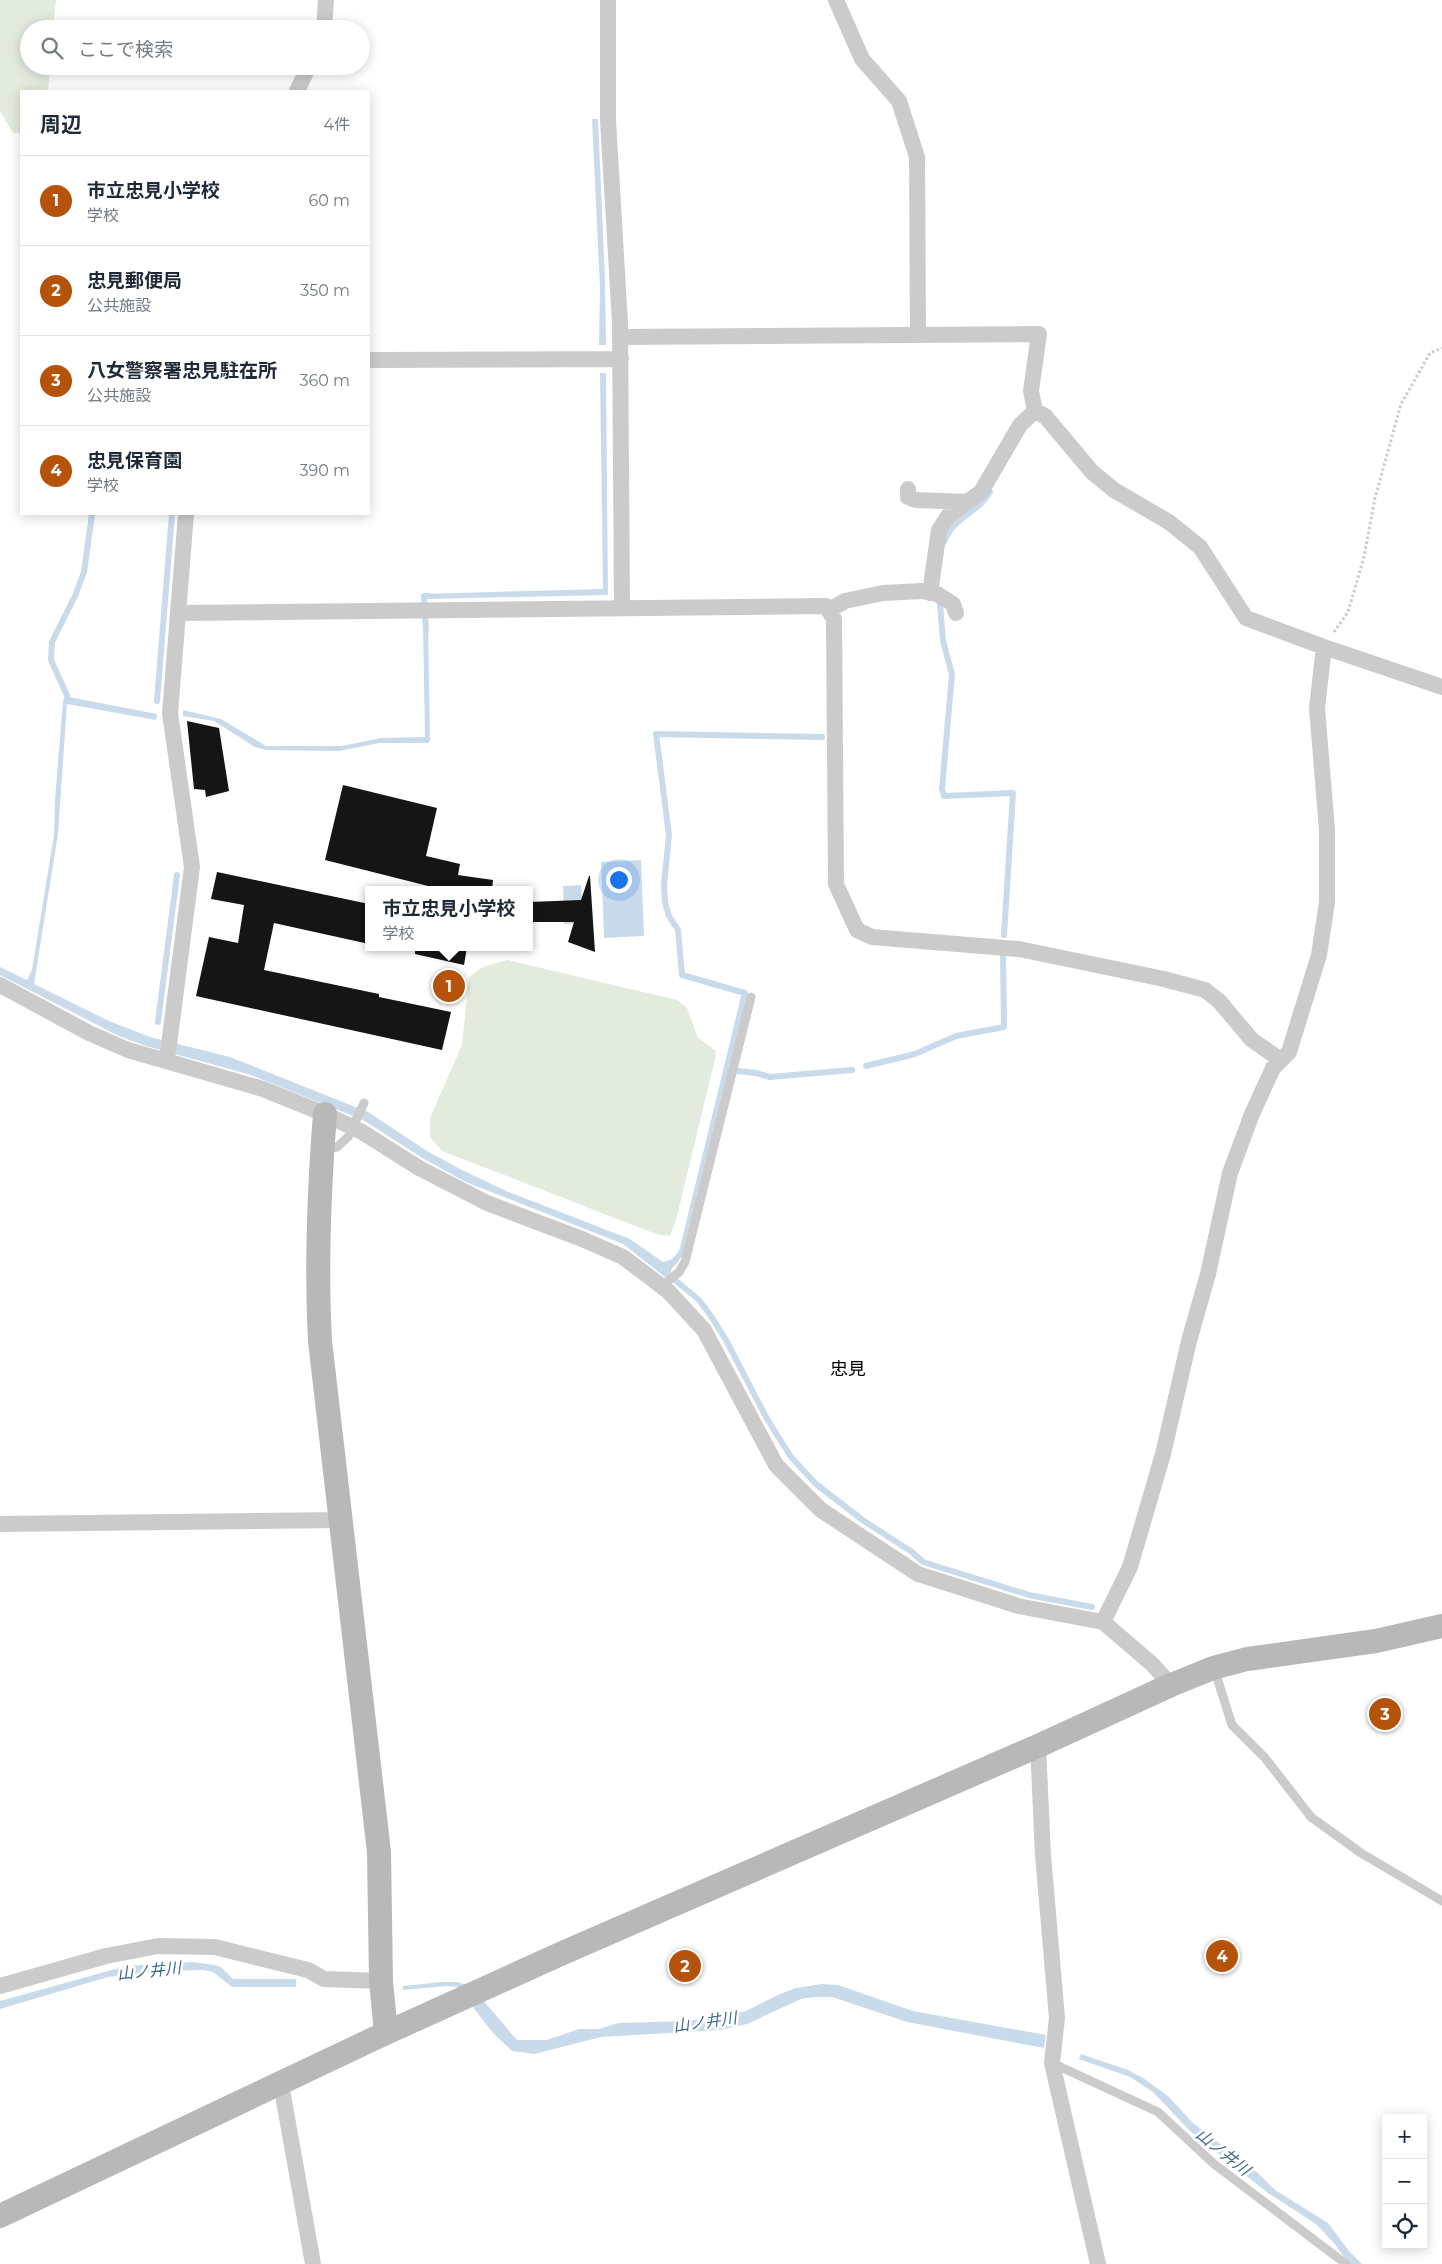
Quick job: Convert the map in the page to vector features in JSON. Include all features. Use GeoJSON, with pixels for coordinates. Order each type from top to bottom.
{"type":"FeatureCollection","features":[{"type":"Feature","properties":{"kind":"street"},"geometry":{"type":"LineString","coordinates":[[325,20],[326,0]]}},
{"type":"Feature","properties":{"kind":"street"},"geometry":{"type":"LineString","coordinates":[[608,0],[608,120],[616,232],[621,359],[622,608]]}},
{"type":"Feature","properties":{"kind":"street"},"geometry":{"type":"LineString","coordinates":[[836,0],[862,59],[899,101],[917,157],[918,334]]}},
{"type":"Feature","properties":{"kind":"street"},"geometry":{"type":"LineString","coordinates":[[297,90],[305,75]]}},
{"type":"Feature","properties":{"kind":"street"},"geometry":{"type":"LineString","coordinates":[[620,337],[1040,334],[1031,391],[1035,411]]}},
{"type":"Feature","properties":{"kind":"street"},"geometry":{"type":"LineString","coordinates":[[370,360],[621,359]]}},
{"type":"Feature","properties":{"kind":"street"},"geometry":{"type":"LineString","coordinates":[[930,593],[939,530],[948,516],[980,492],[1020,425],[1035,411]]}},
{"type":"Feature","properties":{"kind":"street"},"geometry":{"type":"LineString","coordinates":[[1035,411],[1045,416],[1092,472],[1106,484],[1169,522],[1200,547],[1246,618],[1442,687]]}},
{"type":"Feature","properties":{"kind":"street"},"geometry":{"type":"LineString","coordinates":[[908,489],[908,497],[916,500],[968,502]]}},
{"type":"Feature","properties":{"kind":"street"},"geometry":{"type":"LineString","coordinates":[[167,1060],[192,867],[170,714],[186,515]]}},
{"type":"Feature","properties":{"kind":"street"},"geometry":{"type":"LineString","coordinates":[[829,610],[845,601],[883,593],[930,593],[937,594],[953,604],[956,613]]}},
{"type":"Feature","properties":{"kind":"street"},"geometry":{"type":"LineString","coordinates":[[178,613],[826,606],[834,619],[836,884],[857,930],[872,937],[1019,949],[1164,979],[1205,990],[1219,1001],[1252,1040],[1281,1060]]}},
{"type":"Feature","properties":{"kind":"street"},"geometry":{"type":"LineString","coordinates":[[1103,1622],[1130,1567],[1163,1454],[1189,1342],[1208,1274],[1230,1173],[1252,1114],[1273,1068],[1289,1052],[1319,954],[1327,902],[1327,830],[1317,708],[1324,647]]}},
{"type":"Feature","properties":{"kind":"street"},"geometry":{"type":"LineString","coordinates":[[0,985],[89,1033],[128,1050],[263,1088],[354,1124],[419,1168],[487,1203],[582,1238],[623,1257],[662,1286],[704,1330],[776,1465],[821,1510],[918,1574],[1018,1606],[1103,1622],[1152,1664],[1171,1685]]}},
{"type":"Feature","properties":{"kind":"street"},"geometry":{"type":"LineString","coordinates":[[325,1114],[318,1195],[317,1276],[325,1390],[342,1520],[379,1852],[381,1981],[386,2033]]}},
{"type":"Feature","properties":{"kind":"street"},"geometry":{"type":"LineString","coordinates":[[0,1524],[342,1520]]}},
{"type":"Feature","properties":{"kind":"street"},"geometry":{"type":"LineString","coordinates":[[0,2216],[386,2033],[565,1952],[1038,1746],[1171,1685],[1213,1668],[1246,1659],[1376,1641],[1442,1626]]}},
{"type":"Feature","properties":{"kind":"street"},"geometry":{"type":"LineString","coordinates":[[1038,1746],[1043,1855],[1057,2018],[1052,2063],[1098,2264]]}},
{"type":"Feature","properties":{"kind":"street"},"geometry":{"type":"LineString","coordinates":[[0,1986],[106,1956],[158,1946],[215,1947],[308,1970],[324,1979],[381,1981]]}},
{"type":"Feature","properties":{"kind":"street"},"geometry":{"type":"LineString","coordinates":[[281,2084],[313,2264]]}},
{"type":"Feature","properties":{"kind":"lane"},"geometry":{"type":"LineString","coordinates":[[662,1286],[679,1272],[685,1262],[751,997]]}},
{"type":"Feature","properties":{"kind":"lane"},"geometry":{"type":"LineString","coordinates":[[322,1149],[337,1147],[348,1137],[364,1103]]}},
{"type":"Feature","properties":{"kind":"lane"},"geometry":{"type":"LineString","coordinates":[[1213,1668],[1232,1725],[1265,1758],[1311,1817],[1362,1853],[1442,1901]]}},
{"type":"Feature","properties":{"kind":"lane"},"geometry":{"type":"LineString","coordinates":[[1052,2063],[1158,2112],[1214,2164],[1346,2264]]}},
{"type":"Feature","properties":{"kind":"path"},"geometry":{"type":"LineString","coordinates":[[1324,647],[1348,612],[1364,557],[1375,498],[1401,404],[1430,353],[1442,348]]}},
{"type":"Feature","properties":{"kind":"green space"},"geometry":{"type":"Polygon","coordinates":[[[0,0],[56,0],[54,20],[20,20],[20,75],[49,75],[48,90],[20,90],[20,133],[13,133],[0,111],[0,0]]]}},
{"type":"Feature","properties":{"kind":"green space"},"geometry":{"type":"Polygon","coordinates":[[[507,960],[677,1000],[687,1008],[698,1038],[716,1051],[677,1216],[670,1236],[656,1234],[442,1151],[430,1137],[430,1118],[462,1045],[469,977],[483,967],[507,960]]]}},
{"type":"Feature","properties":{"kind":"water"},"geometry":{"type":"Polygon","coordinates":[[[592,119],[598,119],[606,345],[599,345],[600,288],[592,119]]]}},
{"type":"Feature","properties":{"kind":"water"},"geometry":{"type":"Polygon","coordinates":[[[600,373],[606,373],[608,595],[422,599],[422,594],[603,589],[600,373]]]}},
{"type":"Feature","properties":{"kind":"water"},"geometry":{"type":"Polygon","coordinates":[[[423,624],[428,625],[430,740],[428,743],[379,743],[339,751],[266,750],[255,747],[214,721],[183,716],[183,710],[221,719],[266,746],[342,746],[381,738],[425,737],[423,624]]]}},
{"type":"Feature","properties":{"kind":"water"},"geometry":{"type":"Polygon","coordinates":[[[69,697],[157,714],[156,720],[67,704],[58,834],[34,984],[109,1021],[150,1037],[230,1057],[368,1112],[427,1151],[506,1191],[630,1239],[663,1262],[676,1258],[670,1273],[665,1277],[623,1244],[466,1182],[424,1159],[363,1120],[251,1075],[146,1046],[119,1036],[0,975],[0,967],[27,980],[32,970],[54,835],[63,701],[64,698],[69,697]]]}},
{"type":"Feature","properties":{"kind":"water"},"geometry":{"type":"Polygon","coordinates":[[[641,860],[644,936],[604,938],[601,862],[641,860]]]}},
{"type":"Feature","properties":{"kind":"water"},"geometry":{"type":"Polygon","coordinates":[[[581,885],[583,924],[564,924],[563,886],[581,885]]]}},
{"type":"Feature","properties":{"kind":"water","name":"山ノ井川"},"geometry":{"type":"Polygon","coordinates":[[[191,1962],[221,1967],[233,1979],[296,1979],[296,1987],[232,1987],[213,1972],[203,1970],[164,1971],[108,1977],[0,2009],[0,2001],[126,1966],[191,1962]]]}},
{"type":"Feature","properties":{"kind":"water","name":"山ノ井川"},"geometry":{"type":"Polygon","coordinates":[[[457,1982],[471,1986],[517,2040],[547,2040],[579,2029],[599,2029],[618,2023],[686,2021],[726,2016],[746,2011],[796,1988],[822,1984],[838,1985],[913,2011],[1046,2035],[1044,2048],[907,2022],[832,1997],[814,1997],[801,1999],[747,2024],[720,2030],[601,2037],[534,2054],[512,2051],[493,2033],[457,1987],[447,1986],[403,1990],[403,1986],[457,1982]]]}},
{"type":"Feature","properties":{"kind":"water","name":"山ノ井川"},"geometry":{"type":"Polygon","coordinates":[[[1081,2054],[1128,2070],[1168,2096],[1193,2123],[1259,2174],[1275,2190],[1328,2223],[1349,2251],[1362,2264],[1349,2264],[1334,2243],[1316,2224],[1268,2193],[1190,2131],[1153,2092],[1130,2077],[1079,2059],[1081,2054]]]}},
{"type":"Feature","properties":{"kind":"building"},"geometry":{"type":"Polygon","coordinates":[[[187,721],[219,728],[229,791],[206,797],[205,790],[194,789],[187,721]]]}},
{"type":"Feature","properties":{"kind":"building"},"geometry":{"type":"Polygon","coordinates":[[[343,785],[437,808],[426,856],[460,864],[458,875],[493,880],[492,886],[428,886],[325,860],[343,785]]]}},
{"type":"Feature","properties":{"kind":"building"},"geometry":{"type":"Polygon","coordinates":[[[217,872],[365,903],[365,943],[274,923],[264,970],[379,994],[379,997],[451,1012],[442,1050],[196,996],[209,937],[238,943],[244,905],[211,899],[217,872]]]}},
{"type":"Feature","properties":{"kind":"building"},"geometry":{"type":"Polygon","coordinates":[[[590,876],[595,952],[568,942],[574,922],[533,922],[533,902],[581,900],[590,876]]]}},
{"type":"Feature","properties":{"kind":"building"},"geometry":{"type":"Polygon","coordinates":[[[415,951],[466,951],[464,965],[415,954],[415,951]]]}},
{"type":"Feature","properties":{"kind":"waterway"},"geometry":{"type":"LineString","coordinates":[[944,542],[953,527],[979,506],[990,492]]}},
{"type":"Feature","properties":{"kind":"waterway"},"geometry":{"type":"LineString","coordinates":[[69,700],[51,660],[52,642],[75,596],[84,572],[92,515]]}},
{"type":"Feature","properties":{"kind":"waterway"},"geometry":{"type":"LineString","coordinates":[[157,701],[172,515]]}},
{"type":"Feature","properties":{"kind":"waterway"},"geometry":{"type":"LineString","coordinates":[[426,631],[424,596],[429,596]]}},
{"type":"Feature","properties":{"kind":"waterway"},"geometry":{"type":"LineString","coordinates":[[940,604],[943,641],[952,674],[942,789],[944,796],[1013,793],[1004,935]]}},
{"type":"Feature","properties":{"kind":"waterway"},"geometry":{"type":"LineString","coordinates":[[671,1265],[682,1252],[745,993],[682,975],[678,930],[669,916],[665,902],[664,885],[669,835],[656,734],[822,737]]}},
{"type":"Feature","properties":{"kind":"waterway"},"geometry":{"type":"LineString","coordinates":[[158,1022],[177,875]]}},
{"type":"Feature","properties":{"kind":"waterway"},"geometry":{"type":"LineString","coordinates":[[866,1066],[915,1054],[956,1036],[1004,1027],[1003,955]]}},
{"type":"Feature","properties":{"kind":"waterway"},"geometry":{"type":"LineString","coordinates":[[738,1071],[770,1077],[852,1070]]}},
{"type":"Feature","properties":{"kind":"waterway"},"geometry":{"type":"LineString","coordinates":[[669,1275],[699,1300],[711,1316],[726,1340],[767,1419],[791,1457],[816,1484],[864,1521],[912,1552],[923,1562],[1029,1595],[1092,1607]]}},
{"type":"Feature","properties":{"kind":"place","name":"市立忠見小学校"},"geometry":{"type":"Point","coordinates":[449,986]}},
{"type":"Feature","properties":{"kind":"place","name":"八女警察署忠見駐在所"},"geometry":{"type":"Point","coordinates":[1385,1714]}},
{"type":"Feature","properties":{"kind":"place","name":"忠見保育園"},"geometry":{"type":"Point","coordinates":[1222,1956]}},
{"type":"Feature","properties":{"kind":"place","name":"忠見郵便局"},"geometry":{"type":"Point","coordinates":[685,1966]}},
{"type":"Feature","properties":{"kind":"district","name":"忠見"},"geometry":{"type":"Point","coordinates":[848,1369]}}]}
